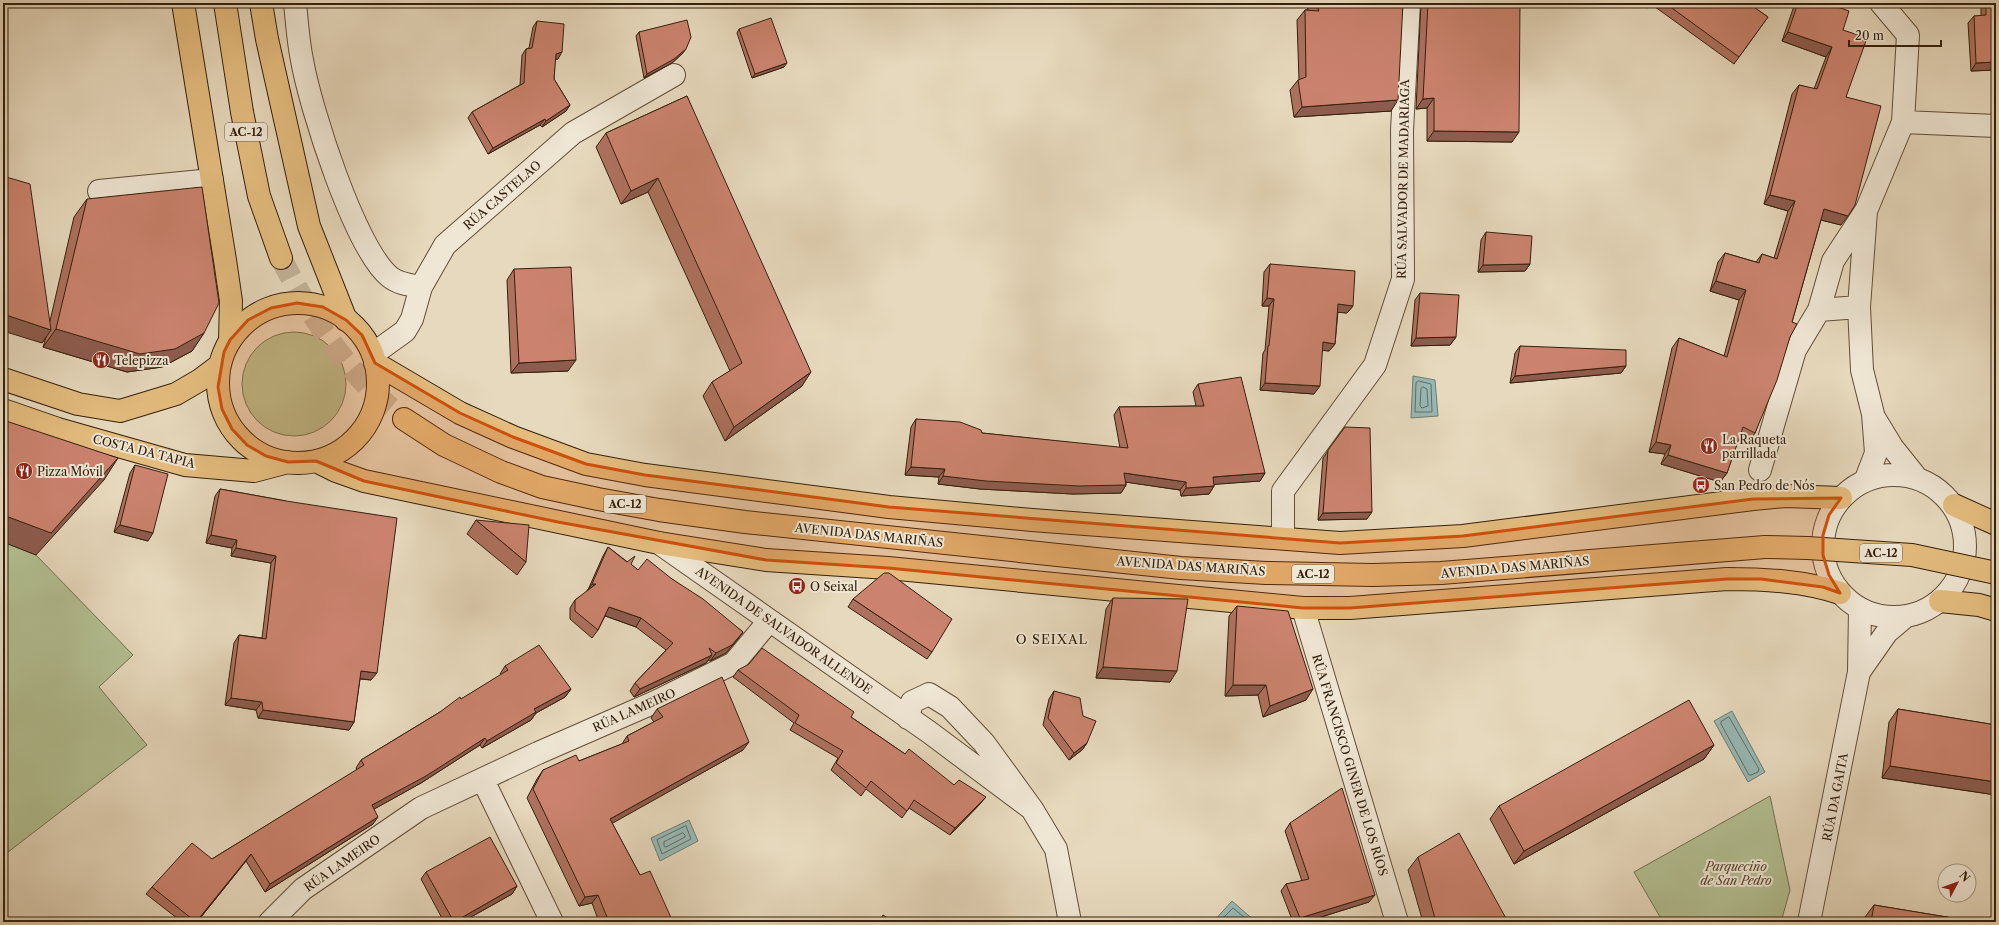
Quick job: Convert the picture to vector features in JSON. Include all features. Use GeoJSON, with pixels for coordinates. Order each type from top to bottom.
{"type":"FeatureCollection","features":[{"type":"Feature","properties":{"kind":"main road"},"geometry":{"type":"LineString","coordinates":[[183,3],[231,301],[230,340]]}},
{"type":"Feature","properties":{"kind":"main road","name":"AC-12"},"geometry":{"type":"LineString","coordinates":[[225,3],[242,112],[259,196],[281,258]]}},
{"type":"Feature","properties":{"kind":"main road"},"geometry":{"type":"LineString","coordinates":[[261,3],[267,39],[309,226],[346,320]]}},
{"type":"Feature","properties":{"kind":"main road"},"geometry":{"type":"LineString","coordinates":[[297,303],[323,307],[346,320],[362,335],[374,359],[378,384],[375,405],[366,424],[353,441],[341,449],[316,461],[288,462],[266,456],[247,445],[232,429],[222,409],[218,387],[220,365],[230,340],[248,320],[271,308],[290,304],[297,303]]}},
{"type":"Feature","properties":{"kind":"main road"},"geometry":{"type":"LineString","coordinates":[[374,359],[460,413],[513,437],[586,464],[645,475],[889,507],[1032,520],[1283,537],[1340,543],[1463,536],[1786,496],[1841,498]]}},
{"type":"Feature","properties":{"kind":"main road"},"geometry":{"type":"LineString","coordinates":[[3,379],[78,404],[120,411],[176,394],[200,380],[220,365]]}},
{"type":"Feature","properties":{"kind":"main road","name":"COSTA DA TAPIA"},"geometry":{"type":"LineString","coordinates":[[3,410],[58,428],[185,464],[254,471],[288,462]]}},
{"type":"Feature","properties":{"kind":"main road","name":"AVENIDA DAS MARIÑAS"},"geometry":{"type":"LineString","coordinates":[[404,419],[444,445],[501,472],[542,487],[598,499],[659,510],[746,522],[1181,568],[1373,575],[1441,574],[1765,547],[1808,548],[1912,555],[1996,573]]}},
{"type":"Feature","properties":{"kind":"main road"},"geometry":{"type":"LineString","coordinates":[[316,461],[336,471],[364,481],[659,542],[766,560],[888,568],[1303,608],[1350,608],[1727,578],[1762,579],[1823,587],[1840,593]]}},
{"type":"Feature","properties":{"kind":"main road"},"geometry":{"type":"LineString","coordinates":[[1954,505],[1996,524]]}},
{"type":"Feature","properties":{"kind":"main road"},"geometry":{"type":"LineString","coordinates":[[1940,601],[1979,605],[1996,610]]}},
{"type":"Feature","properties":{"kind":"street"},"geometry":{"type":"LineString","coordinates":[[295,3],[302,61],[324,142],[365,244],[380,268],[391,278],[402,283],[421,287]]}},
{"type":"Feature","properties":{"kind":"street","name":"RÚA SALVADOR DE MADARIAGA"},"geometry":{"type":"LineString","coordinates":[[1283,537],[1283,491],[1375,365],[1403,279],[1402,130],[1409,3]]}},
{"type":"Feature","properties":{"kind":"street"},"geometry":{"type":"LineString","coordinates":[[1760,470],[1795,350],[1819,310],[1833,261],[1866,211],[1903,122],[1908,35],[1881,3]]}},
{"type":"Feature","properties":{"kind":"street","name":"RÚA CASTELAO"},"geometry":{"type":"LineString","coordinates":[[374,359],[405,331],[412,319],[421,287],[444,245],[573,133],[674,75]]}},
{"type":"Feature","properties":{"kind":"street"},"geometry":{"type":"LineString","coordinates":[[1903,122],[1996,126]]}},
{"type":"Feature","properties":{"kind":"street"},"geometry":{"type":"LineString","coordinates":[[99,191],[212,180]]}},
{"type":"Feature","properties":{"kind":"street"},"geometry":{"type":"LineString","coordinates":[[1866,211],[1859,307],[1862,370],[1873,414],[1876,453],[1866,479]]}},
{"type":"Feature","properties":{"kind":"street"},"geometry":{"type":"LineString","coordinates":[[1819,310],[1859,307]]}},
{"type":"Feature","properties":{"kind":"street"},"geometry":{"type":"LineString","coordinates":[[1873,414],[1892,447],[1916,477]]}},
{"type":"Feature","properties":{"kind":"street"},"geometry":{"type":"LineString","coordinates":[[1899,474],[1916,477],[1937,488],[1954,505],[1963,524],[1966,545],[1963,566],[1954,585],[1940,601],[1924,611],[1906,616],[1890,618],[1860,609],[1840,593],[1829,575],[1823,556],[1823,535],[1829,515],[1841,498],[1852,487],[1866,479],[1882,475],[1899,474]]}},
{"type":"Feature","properties":{"kind":"street","name":"AVENIDA DE SALVADOR ALLENDE"},"geometry":{"type":"LineString","coordinates":[[659,542],[908,718],[1032,809]]}},
{"type":"Feature","properties":{"kind":"street","name":"RÚA FRANCISCO GINER DE LOS RÍOS"},"geometry":{"type":"LineString","coordinates":[[1303,608],[1397,922]]}},
{"type":"Feature","properties":{"kind":"street","name":"RÚA DA GAITA"},"geometry":{"type":"LineString","coordinates":[[1809,922],[1859,672],[1860,609]]}},
{"type":"Feature","properties":{"kind":"street","name":"RÚA DA GAITA"},"geometry":{"type":"LineString","coordinates":[[1859,672],[1887,632],[1906,616]]}},
{"type":"Feature","properties":{"kind":"street","name":"RÚA LAMEIRO"},"geometry":{"type":"LineString","coordinates":[[270,922],[303,889],[421,808],[538,753],[655,702],[734,663],[769,621]]}},
{"type":"Feature","properties":{"kind":"street","name":"AVENIDA DE SALVADOR ALLENDE"},"geometry":{"type":"LineString","coordinates":[[908,718],[912,702],[929,694],[950,707],[984,743],[1032,809],[1056,849],[1070,922]]}},
{"type":"Feature","properties":{"kind":"street"},"geometry":{"type":"LineString","coordinates":[[483,780],[552,922]]}},
{"type":"Feature","properties":{"kind":"highlighted area"},"geometry":{"type":"Polygon","coordinates":[[[297,303],[323,307],[346,320],[362,335],[375,363],[460,413],[513,437],[586,464],[645,475],[889,507],[1340,543],[1463,536],[1753,499],[1841,498],[1829,515],[1823,535],[1823,555],[1829,575],[1840,593],[1823,587],[1761,579],[1727,579],[1350,608],[1303,608],[888,568],[766,560],[558,522],[364,481],[316,461],[288,462],[266,456],[247,445],[232,429],[222,409],[218,387],[224,352],[230,340],[248,320],[271,308],[297,303]]]}},
{"type":"Feature","properties":{"kind":"green space"},"geometry":{"type":"Polygon","coordinates":[[[294,332],[314,336],[331,347],[342,364],[346,384],[342,404],[331,421],[314,432],[294,436],[274,432],[257,421],[246,404],[242,384],[246,364],[257,347],[274,336],[294,332]]]}},
{"type":"Feature","properties":{"kind":"green space"},"geometry":{"type":"Polygon","coordinates":[[[3,542],[36,555],[133,655],[99,687],[147,745],[3,856],[3,542]]]}},
{"type":"Feature","properties":{"kind":"green space","name":"Parqueciño de San Pedro"},"geometry":{"type":"Polygon","coordinates":[[[1770,796],[1790,890],[1781,922],[1663,922],[1634,872],[1770,796]]]}},
{"type":"Feature","properties":{"kind":"water"},"geometry":{"type":"Polygon","coordinates":[[[1413,376],[1435,380],[1438,416],[1411,418],[1413,376]]]}},
{"type":"Feature","properties":{"kind":"water"},"geometry":{"type":"Polygon","coordinates":[[[1732,711],[1765,772],[1748,782],[1714,721],[1732,711]]]}},
{"type":"Feature","properties":{"kind":"water"},"geometry":{"type":"Polygon","coordinates":[[[689,820],[698,841],[660,861],[651,838],[689,820]]]}},
{"type":"Feature","properties":{"kind":"water"},"geometry":{"type":"Polygon","coordinates":[[[1232,901],[1256,922],[1213,922],[1232,901]]]}},
{"type":"Feature","properties":{"kind":"building"},"geometry":{"type":"Polygon","coordinates":[[[1316,3],[1403,3],[1398,100],[1302,107],[1298,80],[1306,77],[1305,10],[1319,11],[1316,3]]]}},
{"type":"Feature","properties":{"kind":"building"},"geometry":{"type":"Polygon","coordinates":[[[1428,3],[1520,3],[1519,132],[1434,131],[1434,98],[1423,99],[1428,3]]]}},
{"type":"Feature","properties":{"kind":"building"},"geometry":{"type":"Polygon","coordinates":[[[1665,3],[1748,3],[1768,17],[1739,57],[1665,3]]]}},
{"type":"Feature","properties":{"kind":"building"},"geometry":{"type":"Polygon","coordinates":[[[1798,3],[1826,3],[1849,11],[1843,30],[1867,38],[1846,97],[1881,106],[1855,205],[1848,216],[1824,209],[1792,322],[1797,324],[1790,337],[1777,380],[1755,433],[1743,427],[1727,473],[1668,455],[1671,445],[1656,442],[1679,338],[1727,357],[1746,290],[1716,281],[1725,253],[1759,263],[1762,254],[1777,259],[1795,201],[1770,195],[1799,85],[1817,89],[1832,47],[1788,32],[1798,3]]]}},
{"type":"Feature","properties":{"kind":"building"},"geometry":{"type":"Polygon","coordinates":[[[1986,3],[1996,3],[1996,62],[1976,63],[1974,16],[1986,15],[1986,3]]]}},
{"type":"Feature","properties":{"kind":"building"},"geometry":{"type":"Polygon","coordinates":[[[771,18],[787,63],[755,74],[739,29],[771,18]]]}},
{"type":"Feature","properties":{"kind":"building"},"geometry":{"type":"Polygon","coordinates":[[[687,20],[691,37],[686,49],[674,59],[647,74],[639,32],[687,20]]]}},
{"type":"Feature","properties":{"kind":"building"},"geometry":{"type":"Polygon","coordinates":[[[537,21],[564,24],[562,52],[556,54],[554,79],[570,105],[546,121],[545,119],[493,148],[472,112],[524,83],[526,49],[532,48],[537,21]]]}},
{"type":"Feature","properties":{"kind":"building"},"geometry":{"type":"Polygon","coordinates":[[[687,96],[811,372],[734,427],[712,382],[742,363],[658,178],[631,191],[606,133],[687,96]]]}},
{"type":"Feature","properties":{"kind":"building"},"geometry":{"type":"Polygon","coordinates":[[[3,176],[30,184],[51,330],[3,314],[3,176]]]}},
{"type":"Feature","properties":{"kind":"building"},"geometry":{"type":"Polygon","coordinates":[[[202,187],[219,303],[204,333],[175,349],[140,354],[56,329],[87,199],[202,187]]]}},
{"type":"Feature","properties":{"kind":"building"},"geometry":{"type":"Polygon","coordinates":[[[1486,232],[1532,236],[1530,264],[1483,265],[1486,232]]]}},
{"type":"Feature","properties":{"kind":"building"},"geometry":{"type":"Polygon","coordinates":[[[1270,264],[1355,271],[1353,306],[1338,304],[1335,344],[1323,342],[1320,386],[1265,383],[1274,299],[1267,298],[1270,264]]]}},
{"type":"Feature","properties":{"kind":"building"},"geometry":{"type":"Polygon","coordinates":[[[571,267],[576,360],[519,363],[514,269],[571,267]]]}},
{"type":"Feature","properties":{"kind":"building"},"geometry":{"type":"Polygon","coordinates":[[[1420,293],[1459,295],[1456,337],[1416,338],[1420,293]]]}},
{"type":"Feature","properties":{"kind":"building"},"geometry":{"type":"Polygon","coordinates":[[[1520,346],[1626,350],[1626,366],[1515,376],[1520,346]]]}},
{"type":"Feature","properties":{"kind":"building"},"geometry":{"type":"Polygon","coordinates":[[[1241,377],[1265,473],[1213,477],[1214,486],[1186,488],[1186,482],[1124,473],[1126,485],[1079,486],[986,481],[943,476],[945,469],[911,467],[916,419],[960,422],[981,430],[982,433],[1128,448],[1119,407],[1204,406],[1198,384],[1241,377]]]}},
{"type":"Feature","properties":{"kind":"building"},"geometry":{"type":"Polygon","coordinates":[[[3,420],[118,458],[51,533],[3,515],[3,420]]]}},
{"type":"Feature","properties":{"kind":"building"},"geometry":{"type":"Polygon","coordinates":[[[1345,427],[1370,428],[1372,512],[1323,513],[1328,450],[1345,427]]]}},
{"type":"Feature","properties":{"kind":"building"},"geometry":{"type":"Polygon","coordinates":[[[135,465],[168,474],[153,533],[120,525],[135,465]]]}},
{"type":"Feature","properties":{"kind":"building"},"geometry":{"type":"Polygon","coordinates":[[[220,489],[397,518],[377,673],[361,671],[354,722],[263,710],[262,702],[231,698],[239,635],[266,639],[276,556],[236,548],[237,540],[211,535],[220,489]]]}},
{"type":"Feature","properties":{"kind":"building"},"geometry":{"type":"Polygon","coordinates":[[[476,520],[529,525],[526,562],[476,520]]]}},
{"type":"Feature","properties":{"kind":"building"},"geometry":{"type":"Polygon","coordinates":[[[608,547],[627,562],[635,556],[631,564],[638,570],[647,559],[672,579],[703,599],[743,632],[732,645],[716,653],[709,648],[712,655],[640,689],[635,683],[673,643],[641,618],[609,607],[598,630],[575,611],[575,600],[596,584],[592,584],[608,547]]]}},
{"type":"Feature","properties":{"kind":"building"},"geometry":{"type":"Polygon","coordinates":[[[884,573],[889,573],[952,619],[932,652],[853,599],[884,573]]]}},
{"type":"Feature","properties":{"kind":"building"},"geometry":{"type":"Polygon","coordinates":[[[1113,598],[1188,599],[1177,671],[1103,667],[1113,598]]]}},
{"type":"Feature","properties":{"kind":"building"},"geometry":{"type":"Polygon","coordinates":[[[1237,606],[1288,611],[1313,689],[1270,706],[1266,685],[1233,685],[1237,606]]]}},
{"type":"Feature","properties":{"kind":"building"},"geometry":{"type":"Polygon","coordinates":[[[539,645],[571,689],[534,709],[536,712],[487,741],[485,738],[426,776],[372,805],[378,817],[270,884],[251,854],[196,922],[152,887],[192,843],[212,859],[364,765],[361,760],[440,712],[460,697],[461,699],[508,670],[505,666],[539,645]]]}},
{"type":"Feature","properties":{"kind":"building"},"geometry":{"type":"Polygon","coordinates":[[[762,648],[854,712],[851,717],[905,754],[909,749],[954,785],[959,780],[986,797],[955,828],[914,800],[907,811],[871,781],[866,788],[836,763],[843,751],[795,723],[799,715],[738,670],[749,664],[762,648]]]}},
{"type":"Feature","properties":{"kind":"building"},"geometry":{"type":"Polygon","coordinates":[[[722,677],[749,742],[610,819],[640,875],[650,871],[673,922],[609,922],[598,895],[585,897],[533,789],[543,770],[576,755],[579,761],[629,741],[627,736],[663,717],[657,709],[722,677]]]}},
{"type":"Feature","properties":{"kind":"building"},"geometry":{"type":"Polygon","coordinates":[[[1054,691],[1080,698],[1083,716],[1096,721],[1087,743],[1074,753],[1048,718],[1054,691]]]}},
{"type":"Feature","properties":{"kind":"building"},"geometry":{"type":"Polygon","coordinates":[[[1689,700],[1714,745],[1524,851],[1499,806],[1689,700]]]}},
{"type":"Feature","properties":{"kind":"building"},"geometry":{"type":"Polygon","coordinates":[[[1898,709],[1996,725],[1996,782],[1890,766],[1898,709]]]}},
{"type":"Feature","properties":{"kind":"building"},"geometry":{"type":"Polygon","coordinates":[[[1342,788],[1375,895],[1300,918],[1286,884],[1309,879],[1290,823],[1342,788]]]}},
{"type":"Feature","properties":{"kind":"building"},"geometry":{"type":"Polygon","coordinates":[[[1459,833],[1508,922],[1436,922],[1418,857],[1459,833]]]}},
{"type":"Feature","properties":{"kind":"building"},"geometry":{"type":"Polygon","coordinates":[[[490,837],[517,886],[454,922],[426,872],[490,837]]]}},
{"type":"Feature","properties":{"kind":"building"},"geometry":{"type":"Polygon","coordinates":[[[1874,905],[1977,922],[1871,922],[1874,905]]]}},
{"type":"Feature","properties":{"kind":"building"},"geometry":{"type":"Polygon","coordinates":[[[883,915],[894,922],[879,922],[883,915]]]}},
{"type":"Feature","properties":{"kind":"tunnel"},"geometry":{"type":"LineString","coordinates":[[281,258],[310,310],[344,359],[374,393],[404,419]]}},
{"type":"Feature","properties":{"kind":"place","name":"Telepizza"},"geometry":{"type":"Point","coordinates":[101,360]}},
{"type":"Feature","properties":{"kind":"place","name":"La Raqueta parrillada"},"geometry":{"type":"Point","coordinates":[1709,446]}},
{"type":"Feature","properties":{"kind":"place","name":"Pizza Móvil"},"geometry":{"type":"Point","coordinates":[24,471]}},
{"type":"Feature","properties":{"kind":"place","name":"San Pedro de Nós"},"geometry":{"type":"Point","coordinates":[1701,485]}},
{"type":"Feature","properties":{"kind":"place","name":"O Seixal"},"geometry":{"type":"Point","coordinates":[797,586]}},
{"type":"Feature","properties":{"kind":"district","name":"O SEIXAL"},"geometry":{"type":"Point","coordinates":[1052,639]}}]}
